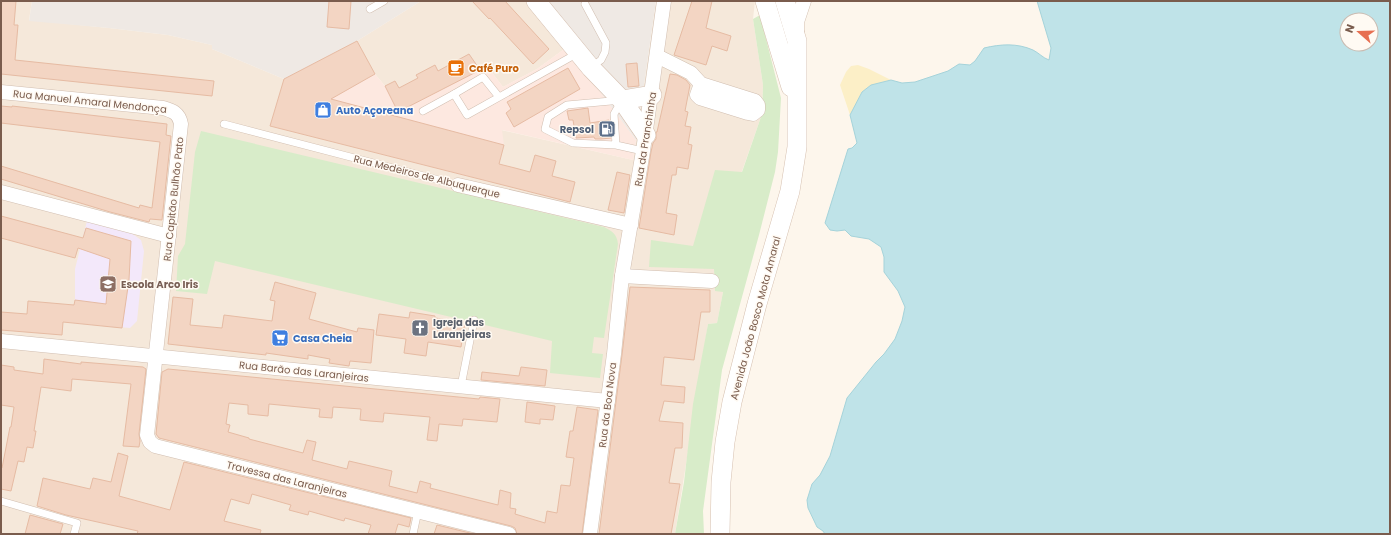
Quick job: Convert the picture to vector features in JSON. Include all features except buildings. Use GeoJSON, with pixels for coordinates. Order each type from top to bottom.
{"type":"FeatureCollection","features":[{"type":"Feature","properties":{"kind":"main road"},"geometry":{"type":"LineString","coordinates":[[536,1],[591,68],[622,100],[644,143]]}},
{"type":"Feature","properties":{"kind":"main road","name":"Avenida João Bosco Mota Amaral"},"geometry":{"type":"LineString","coordinates":[[765,1],[796,104]]}},
{"type":"Feature","properties":{"kind":"main road","name":"Avenida João Bosco Mota Amaral"},"geometry":{"type":"LineString","coordinates":[[720,534],[721,482],[725,442],[732,402],[757,304],[790,191],[797,147],[796,41],[785,1]]}},
{"type":"Feature","properties":{"kind":"main road"},"geometry":{"type":"LineString","coordinates":[[622,100],[652,94]]}},
{"type":"Feature","properties":{"kind":"street","name":"Rua da Pranchinha"},"geometry":{"type":"LineString","coordinates":[[622,276],[652,94],[664,1]]}},
{"type":"Feature","properties":{"kind":"street"},"geometry":{"type":"LineString","coordinates":[[796,41],[798,22],[804,1]]}},
{"type":"Feature","properties":{"kind":"street"},"geometry":{"type":"LineString","coordinates":[[657,56],[691,73],[701,84]]}},
{"type":"Feature","properties":{"kind":"street","name":"Rua Manuel Amaral Mendonça"},"geometry":{"type":"LineString","coordinates":[[1,92],[163,108],[172,110],[178,114]]}},
{"type":"Feature","properties":{"kind":"street","name":"Rua Capitão Bulhão Pato"},"geometry":{"type":"LineString","coordinates":[[156,356],[181,124],[178,114]]}},
{"type":"Feature","properties":{"kind":"street","name":"Rua Medeiros de Albuquerque"},"geometry":{"type":"LineString","coordinates":[[458,185],[631,225]]}},
{"type":"Feature","properties":{"kind":"street"},"geometry":{"type":"LineString","coordinates":[[1,192],[169,236]]}},
{"type":"Feature","properties":{"kind":"street"},"geometry":{"type":"LineString","coordinates":[[622,276],[712,281]]}},
{"type":"Feature","properties":{"kind":"street","name":"Rua da Boa Nova"},"geometry":{"type":"LineString","coordinates":[[590,534],[608,401],[622,276]]}},
{"type":"Feature","properties":{"kind":"street","name":"Rua Barão das Laranjeiras"},"geometry":{"type":"LineString","coordinates":[[1,341],[608,401]]}},
{"type":"Feature","properties":{"kind":"street","name":"Travessa das Laranjeiras"},"geometry":{"type":"LineString","coordinates":[[156,356],[147,435],[150,442],[155,446],[509,534]]}},
{"type":"Feature","properties":{"kind":"lane"},"geometry":{"type":"LineString","coordinates":[[370,1],[370,9],[384,1]]}},
{"type":"Feature","properties":{"kind":"lane"},"geometry":{"type":"LineString","coordinates":[[585,4],[606,43],[605,52],[601,60],[591,68]]}},
{"type":"Feature","properties":{"kind":"lane"},"geometry":{"type":"LineString","coordinates":[[454,94],[467,115],[579,52]]}},
{"type":"Feature","properties":{"kind":"lane"},"geometry":{"type":"LineString","coordinates":[[423,111],[483,77],[499,97]]}},
{"type":"Feature","properties":{"kind":"lane"},"geometry":{"type":"LineString","coordinates":[[616,145],[614,114],[622,100]]}},
{"type":"Feature","properties":{"kind":"lane"},"geometry":{"type":"LineString","coordinates":[[622,100],[567,105],[548,117],[545,129],[572,143],[616,145],[644,143]]}},
{"type":"Feature","properties":{"kind":"lane","name":"Rua Medeiros de Albuquerque"},"geometry":{"type":"LineString","coordinates":[[224,124],[458,185]]}},
{"type":"Feature","properties":{"kind":"lane"},"geometry":{"type":"LineString","coordinates":[[461,386],[474,320]]}},
{"type":"Feature","properties":{"kind":"lane"},"geometry":{"type":"LineString","coordinates":[[1,501],[77,523],[74,534]]}},
{"type":"Feature","properties":{"kind":"lane"},"geometry":{"type":"LineString","coordinates":[[413,534],[418,511]]}},
{"type":"Feature","properties":{"kind":"shaded area"},"geometry":{"type":"Polygon","coordinates":[[[1,1],[32,1],[29,20],[168,35],[212,45],[212,49],[284,79],[270,126],[501,130],[633,160],[656,1],[755,1],[753,19],[763,85],[762,114],[713,254],[723,292],[717,323],[708,324],[675,534],[1,534],[1,1]]]}},
{"type":"Feature","properties":{"kind":"shaded area"},"geometry":{"type":"Polygon","coordinates":[[[32,1],[421,1],[357,41],[284,79],[212,49],[212,45],[168,35],[29,21],[32,1]]]}},
{"type":"Feature","properties":{"kind":"shaded area"},"geometry":{"type":"Polygon","coordinates":[[[421,1],[529,1],[567,47],[537,69],[503,87],[487,66],[398,112],[385,86],[375,74],[357,41],[421,1]]]}},
{"type":"Feature","properties":{"kind":"shaded area"},"geometry":{"type":"Polygon","coordinates":[[[529,1],[656,1],[636,140],[567,47],[529,1]]]}},
{"type":"Feature","properties":{"kind":"shaded area"},"geometry":{"type":"Polygon","coordinates":[[[357,41],[375,74],[385,86],[398,112],[487,66],[503,87],[537,69],[567,47],[636,140],[633,160],[502,130],[504,145],[494,183],[270,126],[284,79],[357,41]]]}},
{"type":"Feature","properties":{"kind":"shaded area","name":"Escola Arco Iris"},"geometry":{"type":"Polygon","coordinates":[[[87,221],[127,230],[141,240],[144,251],[137,321],[130,328],[72,323],[75,300],[75,269],[87,221]]]}},
{"type":"Feature","properties":{"kind":"green space"},"geometry":{"type":"Polygon","coordinates":[[[760,15],[781,98],[778,152],[775,172],[722,370],[703,511],[704,534],[675,534],[684,482],[693,404],[708,324],[717,323],[723,292],[715,291],[714,269],[649,267],[651,240],[693,246],[715,170],[742,172],[762,114],[763,85],[753,19],[760,15]]]}},
{"type":"Feature","properties":{"kind":"green space"},"geometry":{"type":"Polygon","coordinates":[[[201,131],[604,227],[614,233],[618,244],[604,338],[594,337],[592,353],[603,354],[600,378],[550,373],[552,341],[215,261],[207,294],[176,291],[178,256],[185,244],[195,152],[201,131]]]}},
{"type":"Feature","properties":{"kind":"sand"},"geometry":{"type":"Polygon","coordinates":[[[858,65],[891,80],[871,85],[862,92],[850,115],[840,85],[846,72],[851,66],[858,65]]]}},
{"type":"Feature","properties":{"kind":"water"},"geometry":{"type":"Polygon","coordinates":[[[1037,1],[1390,1],[1390,534],[825,534],[817,527],[808,508],[807,500],[812,484],[820,475],[830,456],[847,398],[895,339],[902,321],[905,307],[898,291],[884,272],[884,257],[881,247],[869,239],[851,236],[845,230],[830,230],[825,223],[848,149],[852,148],[857,143],[850,115],[862,92],[871,85],[891,80],[902,83],[915,82],[948,71],[959,64],[970,65],[975,61],[984,48],[1003,45],[1021,46],[1033,50],[1049,60],[1051,48],[1037,1]]]}},
{"type":"Feature","properties":{"kind":"place","name":"Café Puro"},"geometry":{"type":"Point","coordinates":[456,68]}},
{"type":"Feature","properties":{"kind":"place","name":"Auto Açoreana"},"geometry":{"type":"Point","coordinates":[323,110]}},
{"type":"Feature","properties":{"kind":"place","name":"Repsol"},"geometry":{"type":"Point","coordinates":[607,129]}},
{"type":"Feature","properties":{"kind":"place","name":"Escola Arco Iris"},"geometry":{"type":"Point","coordinates":[108,284]}},
{"type":"Feature","properties":{"kind":"place","name":"Igreja das Laranjeiras"},"geometry":{"type":"Point","coordinates":[420,328]}},
{"type":"Feature","properties":{"kind":"place","name":"Casa Cheia"},"geometry":{"type":"Point","coordinates":[280,338]}}]}
